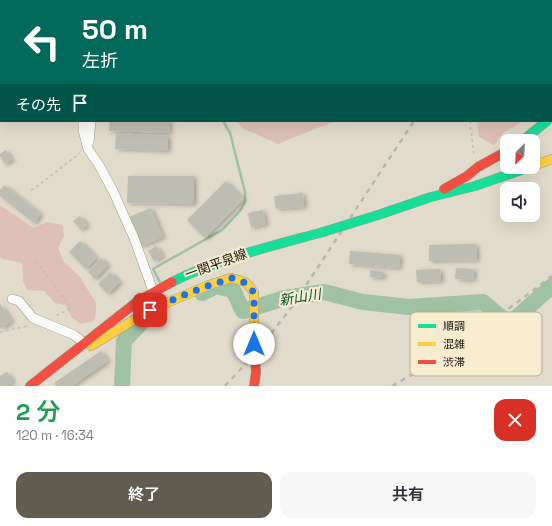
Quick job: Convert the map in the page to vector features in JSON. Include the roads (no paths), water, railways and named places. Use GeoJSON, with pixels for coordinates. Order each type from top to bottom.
{"type":"FeatureCollection","features":[{"type":"Feature","properties":{"kind":"main road"},"geometry":{"type":"LineString","coordinates":[[531,134],[546,122]]}},
{"type":"Feature","properties":{"kind":"main road","name":"一関平泉線"},"geometry":{"type":"LineString","coordinates":[[431,197],[500,155]]}},
{"type":"Feature","properties":{"kind":"main road","name":"一関平泉線"},"geometry":{"type":"LineString","coordinates":[[540,163],[552,158]]}},
{"type":"Feature","properties":{"kind":"main road","name":"一関平泉線"},"geometry":{"type":"LineString","coordinates":[[30,386],[138,301],[153,291],[186,275],[241,254],[323,232],[431,197],[475,186],[509,174]]}},
{"type":"Feature","properties":{"kind":"main road"},"geometry":{"type":"LineString","coordinates":[[76,350],[90,347],[150,310],[209,285],[231,278],[245,282],[254,293],[254,344],[256,372],[254,386]]}},
{"type":"Feature","properties":{"kind":"street"},"geometry":{"type":"LineString","coordinates":[[82,122],[88,149],[99,165],[134,238],[153,291]]}},
{"type":"Feature","properties":{"kind":"street"},"geometry":{"type":"LineString","coordinates":[[88,149],[91,122]]}},
{"type":"Feature","properties":{"kind":"street"},"geometry":{"type":"LineString","coordinates":[[12,299],[18,301],[33,318],[74,335],[84,343]]}},
{"type":"Feature","properties":{"kind":"waterway"},"geometry":{"type":"LineString","coordinates":[[161,284],[153,269],[222,230],[240,211],[245,202],[245,192],[230,133],[224,122]]}},
{"type":"Feature","properties":{"kind":"waterway","name":"新山川"},"geometry":{"type":"LineString","coordinates":[[202,293],[216,286],[233,290],[243,311],[285,298],[324,292],[363,302],[409,307],[483,302],[495,312]]}},
{"type":"Feature","properties":{"kind":"waterway","name":"新山川"},"geometry":{"type":"LineString","coordinates":[[523,312],[552,286]]}},
{"type":"Feature","properties":{"kind":"waterway","name":"新山川"},"geometry":{"type":"LineString","coordinates":[[122,386],[124,341],[146,318],[159,312]]}},
{"type":"Feature","properties":{"kind":"railway"},"geometry":{"type":"LineString","coordinates":[[225,386],[255,354],[291,308],[413,122]]}},
{"type":"Feature","properties":{"kind":"railway"},"geometry":{"type":"LineString","coordinates":[[505,312],[552,276]]}},
{"type":"Feature","properties":{"kind":"railway"},"geometry":{"type":"LineString","coordinates":[[392,386],[410,376]]}}]}
